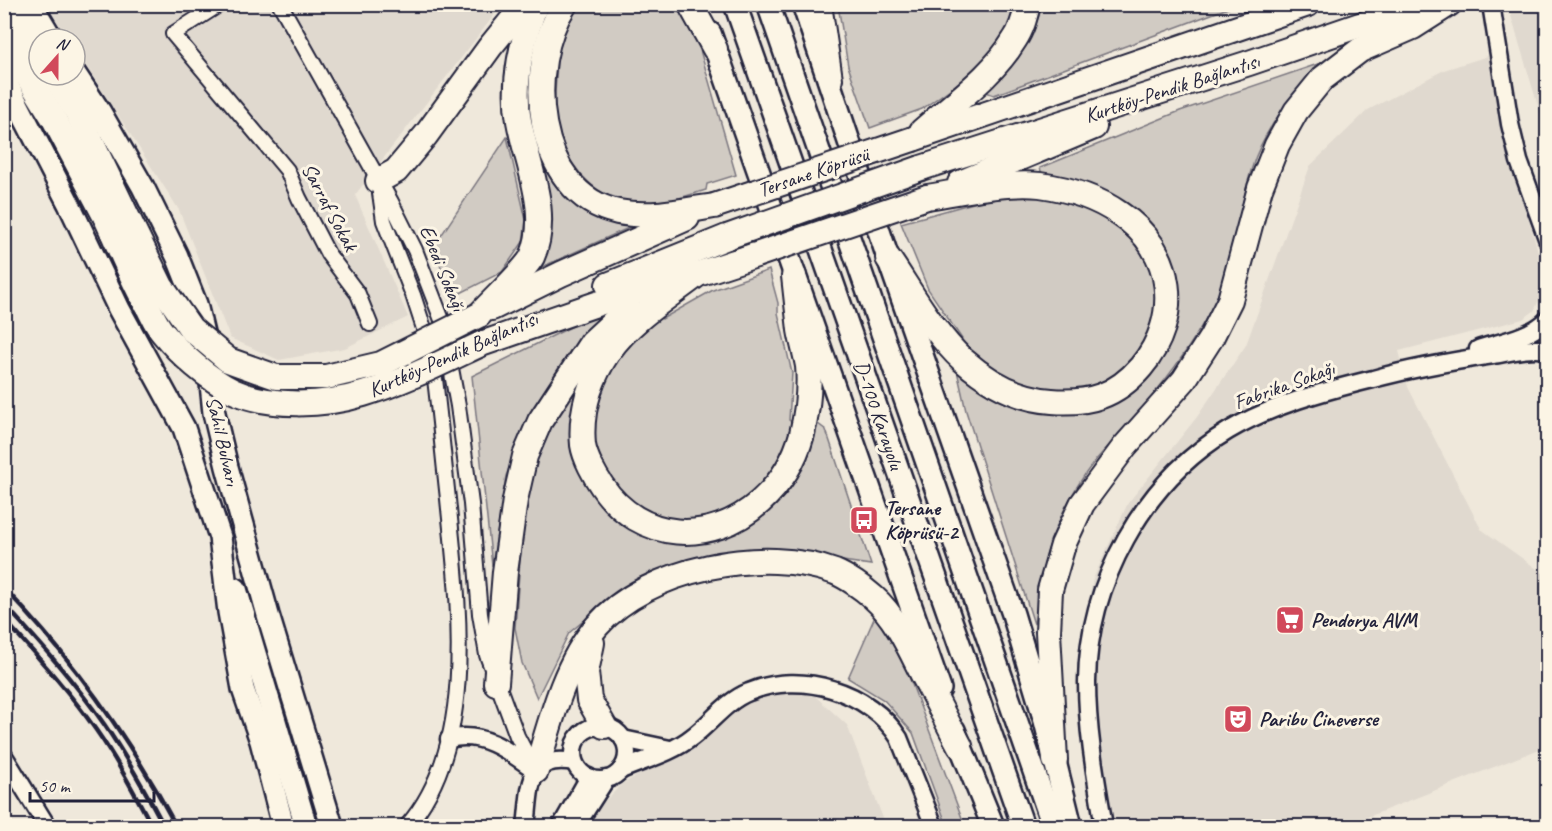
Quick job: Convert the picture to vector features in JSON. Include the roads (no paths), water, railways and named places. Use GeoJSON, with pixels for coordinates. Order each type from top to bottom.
{"type":"FeatureCollection","features":[{"type":"Feature","properties":{"kind":"highway"},"geometry":{"type":"LineString","coordinates":[[10,4],[27,32]]}},
{"type":"Feature","properties":{"kind":"highway"},"geometry":{"type":"LineString","coordinates":[[31,4],[45,27]]}},
{"type":"Feature","properties":{"kind":"highway"},"geometry":{"type":"LineString","coordinates":[[378,181],[396,171],[404,162],[490,46],[525,4]]}},
{"type":"Feature","properties":{"kind":"highway"},"geometry":{"type":"LineString","coordinates":[[479,315],[531,258],[540,225],[537,195],[519,120],[517,90],[526,30],[536,4]]}},
{"type":"Feature","properties":{"kind":"highway"},"geometry":{"type":"LineString","coordinates":[[565,4],[558,15],[545,52],[541,86],[543,116],[548,141],[561,168],[583,197],[618,212],[659,214],[714,206]]}},
{"type":"Feature","properties":{"kind":"highway"},"geometry":{"type":"LineString","coordinates":[[690,4],[716,49]]}},
{"type":"Feature","properties":{"kind":"highway"},"geometry":{"type":"LineString","coordinates":[[702,4],[794,276],[960,746],[993,826]]}},
{"type":"Feature","properties":{"kind":"highway","name":"D-100 Karayolu"},"geometry":{"type":"LineString","coordinates":[[735,4],[1023,826]]}},
{"type":"Feature","properties":{"kind":"highway","name":"D-100 Karayolu"},"geometry":{"type":"LineString","coordinates":[[768,4],[1053,826]]}},
{"type":"Feature","properties":{"kind":"highway"},"geometry":{"type":"LineString","coordinates":[[803,4],[830,79],[888,258],[1013,614],[1055,760],[1071,826]]}},
{"type":"Feature","properties":{"kind":"highway"},"geometry":{"type":"LineString","coordinates":[[819,4],[830,79]]}},
{"type":"Feature","properties":{"kind":"highway"},"geometry":{"type":"LineString","coordinates":[[913,138],[1002,58],[1016,39],[1028,4]]}},
{"type":"Feature","properties":{"kind":"highway","name":"Kurtköy-Pendik Bağlantısı"},"geometry":{"type":"LineString","coordinates":[[913,138],[1308,4]]}},
{"type":"Feature","properties":{"kind":"highway","name":"Kurtköy-Pendik Bağlantısı"},"geometry":{"type":"LineString","coordinates":[[921,168],[1249,63],[1421,4]]}},
{"type":"Feature","properties":{"kind":"highway"},"geometry":{"type":"LineString","coordinates":[[1055,760],[1048,632],[1050,590],[1063,545],[1082,504],[1125,446],[1184,380],[1211,338],[1230,300],[1260,188],[1277,145],[1296,111],[1322,79],[1360,50],[1413,27],[1449,4]]}},
{"type":"Feature","properties":{"kind":"highway","name":"Kurtköy-Pendik Bağlantısı"},"geometry":{"type":"LineString","coordinates":[[4,38],[161,286],[191,329],[228,360],[276,377],[326,377],[381,364],[561,274],[714,206]]}},
{"type":"Feature","properties":{"kind":"highway"},"geometry":{"type":"LineString","coordinates":[[481,344],[608,300],[698,274],[927,197],[1249,63]]}},
{"type":"Feature","properties":{"kind":"highway"},"geometry":{"type":"LineString","coordinates":[[4,78],[69,204],[119,309],[160,380],[184,428],[268,693],[306,826]]}},
{"type":"Feature","properties":{"kind":"highway","name":"Kurtköy-Pendik Bağlantısı"},"geometry":{"type":"LineString","coordinates":[[61,87],[77,112],[115,213],[141,296],[162,332],[194,365],[233,391],[274,402],[338,400],[387,386],[585,295],[727,237]]}},
{"type":"Feature","properties":{"kind":"highway","name":"Sahil Bulvarı"},"geometry":{"type":"LineString","coordinates":[[84,87],[143,187],[177,256],[196,304],[207,355],[214,413],[227,467],[290,691],[332,826]]}},
{"type":"Feature","properties":{"kind":"highway","name":"Tersane Köprüsü"},"geometry":{"type":"LineString","coordinates":[[714,206],[913,138]]}},
{"type":"Feature","properties":{"kind":"highway","name":"Tersane Köprüsü"},"geometry":{"type":"LineString","coordinates":[[727,237],[921,168]]}},
{"type":"Feature","properties":{"kind":"highway"},"geometry":{"type":"LineString","coordinates":[[888,258],[949,347],[965,362],[996,384],[1033,400],[1070,403],[1099,398],[1129,380],[1153,352],[1165,324],[1169,303],[1167,282],[1153,247],[1139,229],[1122,215],[1086,195],[1038,185],[991,187],[927,197]]}},
{"type":"Feature","properties":{"kind":"highway"},"geometry":{"type":"LineString","coordinates":[[119,309],[131,317],[146,322],[155,318],[174,293],[178,277],[177,256]]}},
{"type":"Feature","properties":{"kind":"highway"},"geometry":{"type":"LineString","coordinates":[[698,274],[628,327],[609,352],[592,382],[584,414],[583,448],[597,479],[611,500],[654,526],[680,532],[703,532],[732,522],[746,514],[771,492],[787,472],[801,435],[807,408],[808,367],[800,332],[794,276]]}},
{"type":"Feature","properties":{"kind":"highway"},"geometry":{"type":"LineString","coordinates":[[496,683],[500,619],[515,500],[525,456],[540,421],[592,342],[618,317],[655,294],[698,274]]}},
{"type":"Feature","properties":{"kind":"highway"},"geometry":{"type":"LineString","coordinates":[[220,537],[229,612],[243,688],[261,741],[283,826]]}},
{"type":"Feature","properties":{"kind":"highway"},"geometry":{"type":"LineString","coordinates":[[536,771],[550,722],[580,648],[599,624],[625,602],[649,587],[707,568],[738,562],[778,561],[809,564],[837,572],[874,598],[894,622],[960,746]]}},
{"type":"Feature","properties":{"kind":"highway"},"geometry":{"type":"LineString","coordinates":[[599,624],[586,672],[589,700],[613,732]]}},
{"type":"Feature","properties":{"kind":"street","name":"Sarraf Sokak"},"geometry":{"type":"LineString","coordinates":[[220,4],[173,34],[287,170],[328,254],[358,294],[370,324]]}},
{"type":"Feature","properties":{"kind":"street","name":"Ebedi Sokağı"},"geometry":{"type":"LineString","coordinates":[[280,4],[391,201],[415,250],[442,320],[471,504],[480,614],[487,655],[517,736],[536,771]]}},
{"type":"Feature","properties":{"kind":"street"},"geometry":{"type":"LineString","coordinates":[[1491,4],[1510,124],[1519,161],[1547,240]]}},
{"type":"Feature","properties":{"kind":"street"},"geometry":{"type":"LineString","coordinates":[[378,181],[384,220],[426,332],[434,375],[459,627],[458,678],[449,739],[438,776],[408,826]]}},
{"type":"Feature","properties":{"kind":"street","name":"Fabrika Sokağı"},"geometry":{"type":"LineString","coordinates":[[1104,826],[1095,777],[1089,717],[1089,657],[1092,635],[1104,589],[1121,549],[1144,510],[1172,474],[1228,431],[1254,417],[1340,388],[1440,362],[1529,332],[1548,319]]}},
{"type":"Feature","properties":{"kind":"street","name":"Fabrika Sokağı"},"geometry":{"type":"LineString","coordinates":[[1440,362],[1530,349],[1548,350]]}},
{"type":"Feature","properties":{"kind":"street"},"geometry":{"type":"LineString","coordinates":[[576,826],[606,779],[691,738],[749,691],[782,684],[805,684],[832,689],[862,701],[885,719],[899,738],[934,826]]}},
{"type":"Feature","properties":{"kind":"street"},"geometry":{"type":"LineString","coordinates":[[606,779],[583,774],[574,762],[576,739],[588,728],[613,732],[670,749]]}},
{"type":"Feature","properties":{"kind":"street"},"geometry":{"type":"LineString","coordinates":[[613,732],[626,754],[621,770]]}},
{"type":"Feature","properties":{"kind":"street"},"geometry":{"type":"LineString","coordinates":[[449,739],[460,736],[481,738],[512,753],[536,771]]}},
{"type":"Feature","properties":{"kind":"street"},"geometry":{"type":"LineString","coordinates":[[4,756],[47,826]]}},
{"type":"Feature","properties":{"kind":"street"},"geometry":{"type":"LineString","coordinates":[[526,826],[530,793],[536,771],[544,763],[555,760],[574,762]]}},
{"type":"Feature","properties":{"kind":"street"},"geometry":{"type":"LineString","coordinates":[[561,826],[589,777]]}},
{"type":"Feature","properties":{"kind":"railway"},"geometry":{"type":"LineString","coordinates":[[4,588],[54,643],[99,701],[120,731],[176,826]]}},
{"type":"Feature","properties":{"kind":"railway"},"geometry":{"type":"LineString","coordinates":[[4,604],[93,708],[128,761],[164,826]]}},
{"type":"Feature","properties":{"kind":"railway"},"geometry":{"type":"LineString","coordinates":[[4,619],[86,716],[118,765],[152,826]]}},
{"type":"Feature","properties":{"kind":"place","name":"Tersane Köprüsü-2"},"geometry":{"type":"Point","coordinates":[864,520]}},
{"type":"Feature","properties":{"kind":"place","name":"Pendorya AVM"},"geometry":{"type":"Point","coordinates":[1290,620]}},
{"type":"Feature","properties":{"kind":"place","name":"Paribu Cineverse"},"geometry":{"type":"Point","coordinates":[1238,719]}}]}
